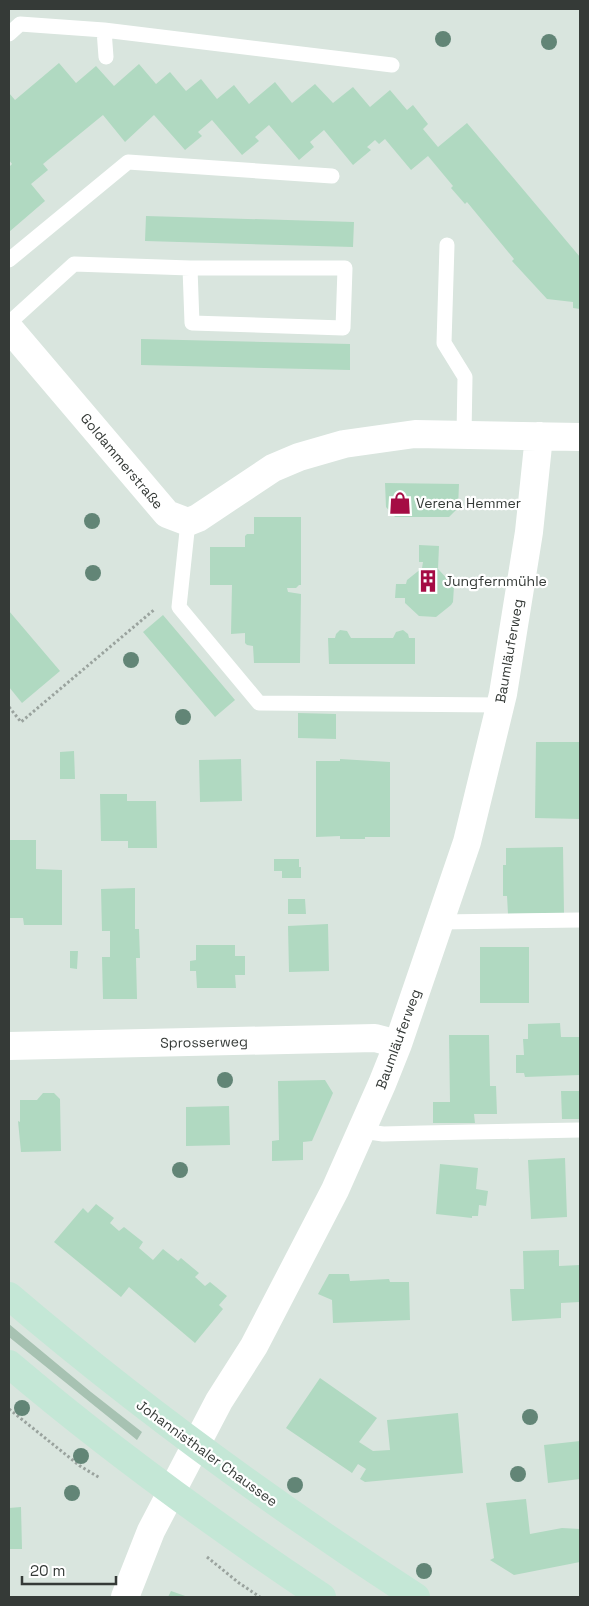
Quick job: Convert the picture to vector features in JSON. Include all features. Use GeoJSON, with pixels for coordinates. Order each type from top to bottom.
{"type":"FeatureCollection","features":[{"type":"Feature","properties":{"kind":"main road","name":"Johannisthaler Chaussee"},"geometry":{"type":"LineString","coordinates":[[9,1296],[107,1379],[196,1446],[290,1514],[416,1597]]}},
{"type":"Feature","properties":{"kind":"main road"},"geometry":{"type":"LineString","coordinates":[[9,1364],[117,1451],[172,1492],[322,1597]]}},
{"type":"Feature","properties":{"kind":"street","name":"Goldammerstraße"},"geometry":{"type":"LineString","coordinates":[[9,328],[167,514],[188,522]]}},
{"type":"Feature","properties":{"kind":"street"},"geometry":{"type":"LineString","coordinates":[[188,522],[198,518],[273,468],[299,457],[344,444],[415,434],[580,437]]}},
{"type":"Feature","properties":{"kind":"street","name":"Baumläuferweg"},"geometry":{"type":"LineString","coordinates":[[125,1597],[148,1538],[219,1401],[254,1346],[335,1190],[398,1044],[467,842],[500,705],[529,532],[539,436]]}},
{"type":"Feature","properties":{"kind":"street","name":"Sprosserweg"},"geometry":{"type":"LineString","coordinates":[[9,1046],[375,1038],[398,1044]]}},
{"type":"Feature","properties":{"kind":"lane"},"geometry":{"type":"LineString","coordinates":[[9,34],[20,24],[104,30],[392,64]]}},
{"type":"Feature","properties":{"kind":"lane"},"geometry":{"type":"LineString","coordinates":[[104,30],[106,57]]}},
{"type":"Feature","properties":{"kind":"lane"},"geometry":{"type":"LineString","coordinates":[[9,260],[128,162],[332,176]]}},
{"type":"Feature","properties":{"kind":"lane"},"geometry":{"type":"LineString","coordinates":[[446,245],[444,343],[465,377],[464,435]]}},
{"type":"Feature","properties":{"kind":"lane"},"geometry":{"type":"LineString","coordinates":[[9,323],[74,264],[190,268],[344,268],[343,328],[192,322],[190,268]]}},
{"type":"Feature","properties":{"kind":"lane"},"geometry":{"type":"LineString","coordinates":[[188,522],[179,607],[259,703],[500,705]]}},
{"type":"Feature","properties":{"kind":"lane"},"geometry":{"type":"LineString","coordinates":[[440,922],[580,920]]}},
{"type":"Feature","properties":{"kind":"lane"},"geometry":{"type":"LineString","coordinates":[[362,1131],[383,1134],[423,1134],[580,1130]]}},
{"type":"Feature","properties":{"kind":"path"},"geometry":{"type":"LineString","coordinates":[[9,707],[21,722],[182,587]]}},
{"type":"Feature","properties":{"kind":"path"},"geometry":{"type":"LineString","coordinates":[[9,1409],[80,1466],[103,1480]]}},
{"type":"Feature","properties":{"kind":"path"},"geometry":{"type":"LineString","coordinates":[[204,1554],[239,1584],[260,1597]]}},
{"type":"Feature","properties":{"kind":"green space"},"geometry":{"type":"Polygon","coordinates":[[[9,1324],[142,1432],[137,1440],[9,1337],[9,1324]]]}},
{"type":"Feature","properties":{"kind":"building"},"geometry":{"type":"Polygon","coordinates":[[[59,63],[76,83],[96,66],[114,86],[139,64],[156,84],[170,72],[186,91],[201,79],[217,99],[234,85],[249,104],[275,82],[292,103],[315,84],[333,103],[353,87],[370,107],[390,90],[407,110],[413,105],[428,124],[423,129],[438,147],[467,123],[580,257],[580,309],[573,308],[573,302],[547,299],[512,261],[514,259],[467,202],[465,204],[451,188],[453,186],[428,156],[411,170],[385,139],[379,144],[375,140],[367,147],[371,150],[353,165],[324,130],[310,142],[314,147],[299,160],[269,125],[255,137],[259,141],[242,155],[212,120],[198,132],[202,136],[185,150],[154,115],[125,142],[103,115],[43,164],[48,170],[31,184],[45,201],[9,232],[9,167],[12,164],[9,160],[9,93],[15,100],[59,63]]]}},
{"type":"Feature","properties":{"kind":"building"},"geometry":{"type":"Polygon","coordinates":[[[146,216],[354,222],[353,247],[145,241],[146,216]]]}},
{"type":"Feature","properties":{"kind":"building"},"geometry":{"type":"Polygon","coordinates":[[[141,339],[350,344],[350,370],[141,365],[141,339]]]}},
{"type":"Feature","properties":{"kind":"building"},"geometry":{"type":"Polygon","coordinates":[[[385,483],[459,484],[458,508],[449,517],[395,517],[386,507],[385,483]]]}},
{"type":"Feature","properties":{"kind":"building"},"geometry":{"type":"Polygon","coordinates":[[[254,517],[301,517],[301,585],[296,588],[287,588],[288,592],[301,594],[300,663],[254,663],[253,646],[245,643],[245,633],[231,634],[232,585],[210,585],[210,547],[245,547],[245,536],[247,534],[254,534],[254,517]]]}},
{"type":"Feature","properties":{"kind":"building","name":"Jungfernmühle"},"geometry":{"type":"Polygon","coordinates":[[[419,545],[439,546],[438,569],[454,586],[453,602],[436,617],[419,616],[405,603],[405,598],[395,598],[396,584],[406,584],[407,580],[422,568],[423,562],[419,562],[419,545]]]}},
{"type":"Feature","properties":{"kind":"building"},"geometry":{"type":"Polygon","coordinates":[[[9,611],[60,671],[22,703],[9,687],[9,611]]]}},
{"type":"Feature","properties":{"kind":"building"},"geometry":{"type":"Polygon","coordinates":[[[163,615],[235,700],[215,717],[143,632],[163,615]]]}},
{"type":"Feature","properties":{"kind":"building"},"geometry":{"type":"Polygon","coordinates":[[[340,630],[347,631],[351,638],[393,638],[396,632],[403,630],[408,634],[409,638],[415,638],[415,664],[329,664],[328,638],[335,638],[340,630]]]}},
{"type":"Feature","properties":{"kind":"building"},"geometry":{"type":"Polygon","coordinates":[[[298,713],[336,714],[336,739],[298,738],[298,713]]]}},
{"type":"Feature","properties":{"kind":"building"},"geometry":{"type":"Polygon","coordinates":[[[536,742],[580,742],[580,819],[535,818],[536,742]]]}},
{"type":"Feature","properties":{"kind":"building"},"geometry":{"type":"Polygon","coordinates":[[[74,751],[75,779],[60,779],[60,752],[74,751]]]}},
{"type":"Feature","properties":{"kind":"building"},"geometry":{"type":"Polygon","coordinates":[[[241,759],[242,801],[200,802],[199,760],[241,759]]]}},
{"type":"Feature","properties":{"kind":"building"},"geometry":{"type":"Polygon","coordinates":[[[340,759],[390,762],[390,837],[340,839],[340,836],[316,837],[316,761],[340,761],[340,759]]]}},
{"type":"Feature","properties":{"kind":"building"},"geometry":{"type":"Polygon","coordinates":[[[100,794],[127,794],[127,801],[156,801],[157,848],[128,848],[128,841],[101,841],[100,794]]]}},
{"type":"Feature","properties":{"kind":"building"},"geometry":{"type":"Polygon","coordinates":[[[9,840],[36,840],[36,869],[62,870],[62,925],[24,925],[23,918],[9,918],[9,840]]]}},
{"type":"Feature","properties":{"kind":"building"},"geometry":{"type":"Polygon","coordinates":[[[563,847],[564,913],[508,914],[507,896],[503,896],[503,865],[506,865],[506,848],[563,847]]]}},
{"type":"Feature","properties":{"kind":"building"},"geometry":{"type":"Polygon","coordinates":[[[274,859],[299,859],[301,878],[282,878],[282,871],[274,871],[274,859]]]}},
{"type":"Feature","properties":{"kind":"building"},"geometry":{"type":"Polygon","coordinates":[[[135,888],[135,929],[139,929],[140,958],[136,958],[137,999],[103,999],[102,957],[110,957],[110,931],[102,931],[101,889],[135,888]]]}},
{"type":"Feature","properties":{"kind":"building"},"geometry":{"type":"Polygon","coordinates":[[[288,899],[305,899],[306,914],[288,914],[288,899]]]}},
{"type":"Feature","properties":{"kind":"building"},"geometry":{"type":"Polygon","coordinates":[[[328,924],[329,971],[289,972],[288,926],[328,924]]]}},
{"type":"Feature","properties":{"kind":"building"},"geometry":{"type":"Polygon","coordinates":[[[196,945],[235,945],[235,956],[245,956],[245,975],[235,975],[236,988],[197,988],[196,971],[190,971],[190,961],[196,960],[196,945]]]}},
{"type":"Feature","properties":{"kind":"building"},"geometry":{"type":"Polygon","coordinates":[[[480,947],[529,947],[529,1003],[480,1003],[480,947]]]}},
{"type":"Feature","properties":{"kind":"building"},"geometry":{"type":"Polygon","coordinates":[[[70,951],[78,951],[77,969],[70,968],[70,951]]]}},
{"type":"Feature","properties":{"kind":"building"},"geometry":{"type":"Polygon","coordinates":[[[560,1023],[561,1037],[580,1037],[580,1075],[525,1077],[524,1073],[516,1073],[516,1055],[524,1055],[523,1039],[528,1039],[528,1024],[560,1023]]]}},
{"type":"Feature","properties":{"kind":"building"},"geometry":{"type":"Polygon","coordinates":[[[449,1035],[489,1035],[490,1086],[496,1086],[497,1114],[474,1114],[475,1123],[433,1123],[433,1102],[450,1102],[449,1035]]]}},
{"type":"Feature","properties":{"kind":"building"},"geometry":{"type":"Polygon","coordinates":[[[325,1080],[333,1093],[312,1141],[303,1142],[303,1160],[272,1161],[272,1141],[279,1140],[278,1081],[325,1080]]]}},
{"type":"Feature","properties":{"kind":"building"},"geometry":{"type":"Polygon","coordinates":[[[561,1091],[580,1091],[580,1119],[562,1119],[561,1091]]]}},
{"type":"Feature","properties":{"kind":"building"},"geometry":{"type":"Polygon","coordinates":[[[43,1093],[54,1093],[60,1099],[61,1151],[21,1152],[18,1121],[20,1122],[20,1100],[37,1100],[43,1093]]]}},
{"type":"Feature","properties":{"kind":"building"},"geometry":{"type":"Polygon","coordinates":[[[229,1106],[230,1145],[186,1146],[186,1107],[229,1106]]]}},
{"type":"Feature","properties":{"kind":"building"},"geometry":{"type":"Polygon","coordinates":[[[565,1158],[567,1217],[531,1219],[528,1160],[565,1158]]]}},
{"type":"Feature","properties":{"kind":"building"},"geometry":{"type":"Polygon","coordinates":[[[440,1164],[478,1168],[476,1189],[488,1191],[486,1206],[479,1205],[478,1216],[472,1216],[472,1218],[436,1214],[440,1164]]]}},
{"type":"Feature","properties":{"kind":"building"},"geometry":{"type":"Polygon","coordinates":[[[96,1204],[114,1218],[110,1223],[119,1231],[124,1227],[143,1242],[139,1248],[153,1260],[163,1249],[178,1261],[181,1258],[199,1273],[195,1277],[205,1286],[210,1282],[227,1296],[219,1305],[223,1309],[195,1343],[129,1287],[121,1297],[54,1242],[83,1208],[88,1213],[96,1204]]]}},
{"type":"Feature","properties":{"kind":"building"},"geometry":{"type":"Polygon","coordinates":[[[559,1250],[559,1266],[580,1265],[580,1302],[561,1303],[561,1318],[512,1321],[510,1289],[524,1289],[523,1251],[559,1250]]]}},
{"type":"Feature","properties":{"kind":"building"},"geometry":{"type":"Polygon","coordinates":[[[329,1274],[349,1274],[350,1281],[389,1279],[390,1282],[409,1282],[410,1320],[333,1323],[332,1300],[318,1294],[329,1274]]]}},
{"type":"Feature","properties":{"kind":"building"},"geometry":{"type":"Polygon","coordinates":[[[320,1378],[377,1418],[359,1442],[373,1451],[390,1450],[387,1420],[458,1413],[463,1473],[365,1482],[360,1479],[366,1469],[358,1464],[352,1473],[286,1428],[320,1378]]]}},
{"type":"Feature","properties":{"kind":"building"},"geometry":{"type":"Polygon","coordinates":[[[580,1441],[580,1479],[548,1483],[544,1445],[580,1441]]]}},
{"type":"Feature","properties":{"kind":"building"},"geometry":{"type":"Polygon","coordinates":[[[526,1499],[530,1534],[562,1528],[580,1529],[580,1562],[514,1575],[490,1560],[494,1558],[486,1503],[526,1499]]]}},
{"type":"Feature","properties":{"kind":"building"},"geometry":{"type":"Polygon","coordinates":[[[21,1507],[22,1549],[9,1549],[9,1508],[21,1507]]]}},
{"type":"Feature","properties":{"kind":"building"},"geometry":{"type":"Polygon","coordinates":[[[171,1591],[188,1597],[168,1597],[171,1591]]]}},
{"type":"Feature","properties":{"kind":"place","name":"Verena Hemmer"},"geometry":{"type":"Point","coordinates":[400,503]}},
{"type":"Feature","properties":{"kind":"place","name":"Jungfernmühle"},"geometry":{"type":"Point","coordinates":[428,581]}}]}
